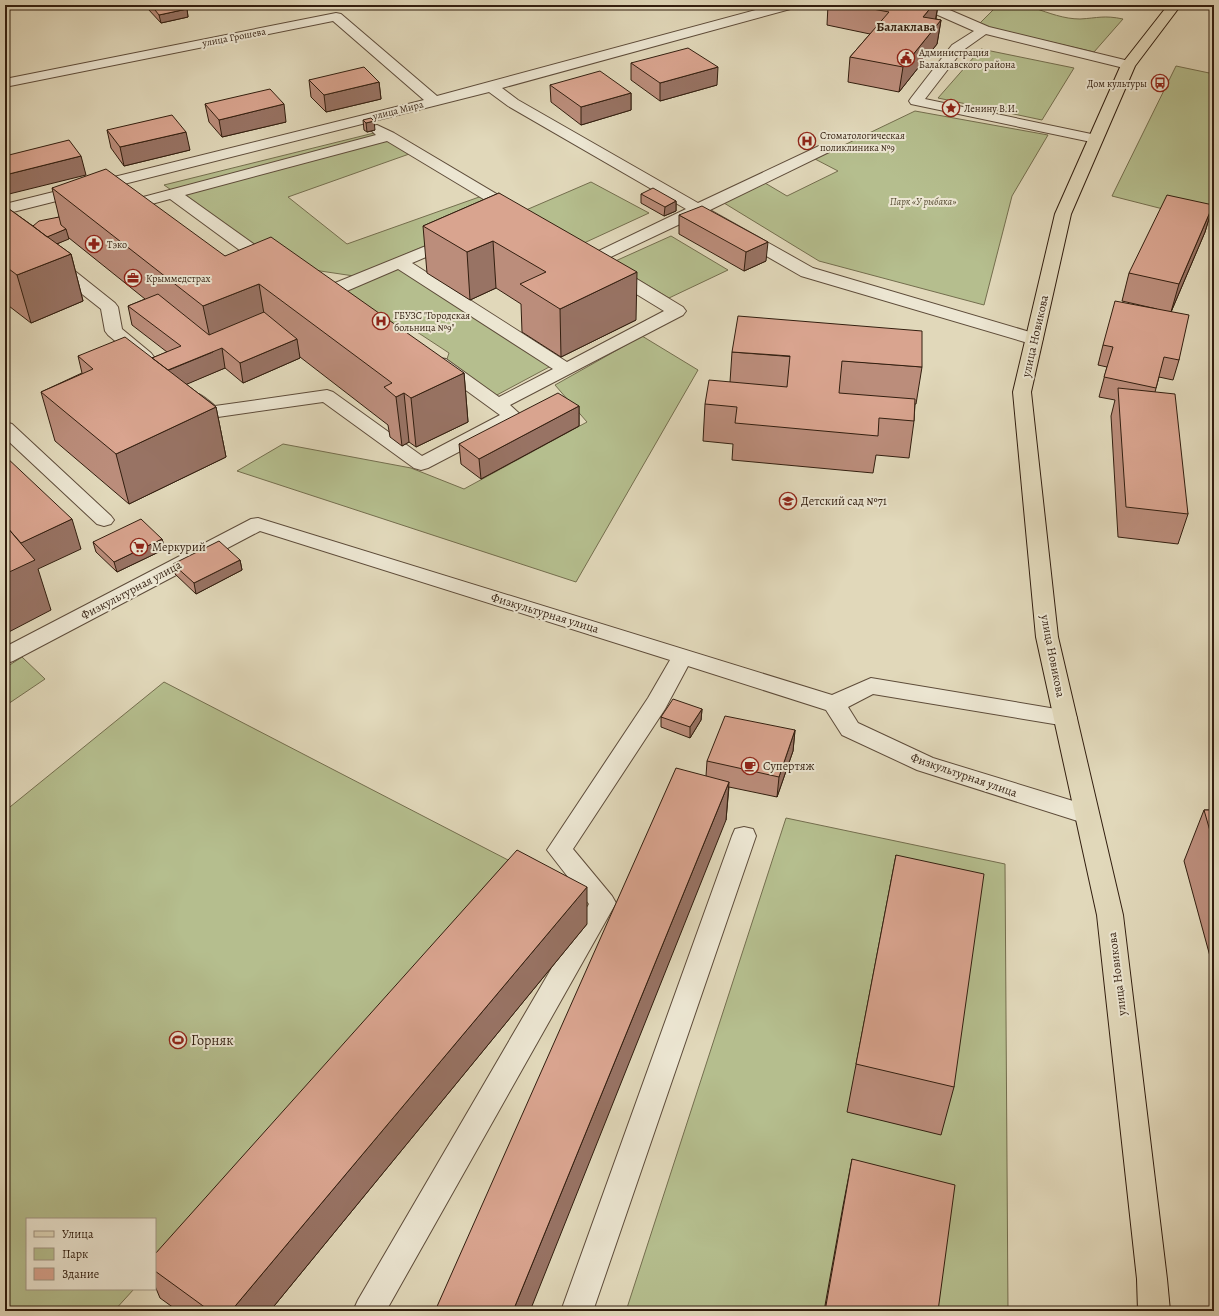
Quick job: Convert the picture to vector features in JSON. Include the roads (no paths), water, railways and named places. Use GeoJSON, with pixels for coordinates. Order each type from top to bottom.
{"type":"FeatureCollection","features":[{"type":"Feature","properties":{"kind":"main road","name":"улица Новикова"},"geometry":{"type":"LineString","coordinates":[[1154,1311],[1152,1271],[1110,915],[1048,637],[1022,392],[1063,214],[1128,65],[1175,5]]}},
{"type":"Feature","properties":{"kind":"street","name":"улица Мира"},"geometry":{"type":"LineString","coordinates":[[5,209],[491,87],[789,5]]}},
{"type":"Feature","properties":{"kind":"street"},"geometry":{"type":"LineString","coordinates":[[927,5],[984,30],[1128,65]]}},
{"type":"Feature","properties":{"kind":"street","name":"улица Грошева"},"geometry":{"type":"LineString","coordinates":[[5,83],[336,17],[434,101]]}},
{"type":"Feature","properties":{"kind":"street"},"geometry":{"type":"LineString","coordinates":[[984,30],[957,48],[916,101],[1096,139]]}},
{"type":"Feature","properties":{"kind":"street"},"geometry":{"type":"LineString","coordinates":[[491,87],[513,103],[698,208],[806,272],[1034,340]]}},
{"type":"Feature","properties":{"kind":"street"},"geometry":{"type":"LineString","coordinates":[[363,119],[516,218]]}},
{"type":"Feature","properties":{"kind":"street"},"geometry":{"type":"LineString","coordinates":[[104,212],[389,136]]}},
{"type":"Feature","properties":{"kind":"street"},"geometry":{"type":"LineString","coordinates":[[499,404],[677,311],[586,256],[698,208],[824,149]]}},
{"type":"Feature","properties":{"kind":"street"},"geometry":{"type":"LineString","coordinates":[[172,193],[276,268],[283,271]]}},
{"type":"Feature","properties":{"kind":"street"},"geometry":{"type":"LineString","coordinates":[[335,290],[466,235]]}},
{"type":"Feature","properties":{"kind":"street"},"geometry":{"type":"LineString","coordinates":[[44,255],[108,307],[114,331],[159,369]]}},
{"type":"Feature","properties":{"kind":"street"},"geometry":{"type":"LineString","coordinates":[[400,262],[566,369]]}},
{"type":"Feature","properties":{"kind":"street"},"geometry":{"type":"LineString","coordinates":[[181,387],[211,412],[327,396],[421,464],[513,416],[499,404],[427,354]]}},
{"type":"Feature","properties":{"kind":"street"},"geometry":{"type":"LineString","coordinates":[[5,428],[104,520]]}},
{"type":"Feature","properties":{"kind":"street","name":"Физкультурная улица"},"geometry":{"type":"LineString","coordinates":[[5,656],[258,524],[834,704],[850,729],[925,764],[1087,815]]}},
{"type":"Feature","properties":{"kind":"street"},"geometry":{"type":"LineString","coordinates":[[369,1311],[603,903],[559,850],[657,703],[683,656]]}},
{"type":"Feature","properties":{"kind":"street"},"geometry":{"type":"LineString","coordinates":[[834,704],[871,686],[1066,718]]}},
{"type":"Feature","properties":{"kind":"street"},"geometry":{"type":"LineString","coordinates":[[577,1311],[744,836]]}},
{"type":"Feature","properties":{"kind":"place","name":"Администрация Балаклавского района"},"geometry":{"type":"Point","coordinates":[906,58]}},
{"type":"Feature","properties":{"kind":"place","name":"Дом культуры"},"geometry":{"type":"Point","coordinates":[1160,83]}},
{"type":"Feature","properties":{"kind":"place","name":"Ленину В.И."},"geometry":{"type":"Point","coordinates":[951,108]}},
{"type":"Feature","properties":{"kind":"place","name":"Стоматологическая поликлиника №9"},"geometry":{"type":"Point","coordinates":[807,141]}},
{"type":"Feature","properties":{"kind":"place","name":"Тэко"},"geometry":{"type":"Point","coordinates":[94,244]}},
{"type":"Feature","properties":{"kind":"place","name":"Крыммедстрах"},"geometry":{"type":"Point","coordinates":[133,278]}},
{"type":"Feature","properties":{"kind":"place","name":"ГБУЗС \"Городская больница №9\""},"geometry":{"type":"Point","coordinates":[381,321]}},
{"type":"Feature","properties":{"kind":"place","name":"Детский сад №71"},"geometry":{"type":"Point","coordinates":[788,501]}},
{"type":"Feature","properties":{"kind":"place","name":"Меркурий"},"geometry":{"type":"Point","coordinates":[139,547]}},
{"type":"Feature","properties":{"kind":"place","name":"Супертяж"},"geometry":{"type":"Point","coordinates":[750,766]}},
{"type":"Feature","properties":{"kind":"place","name":"Горняк"},"geometry":{"type":"Point","coordinates":[178,1040]}},
{"type":"Feature","properties":{"kind":"district","name":"Балаклава"},"geometry":{"type":"Point","coordinates":[906,26]}},
{"type":"Feature","properties":{"kind":"park label","name":"Парк «У рыбака»"},"geometry":{"type":"Point","coordinates":[923,201]}}]}
